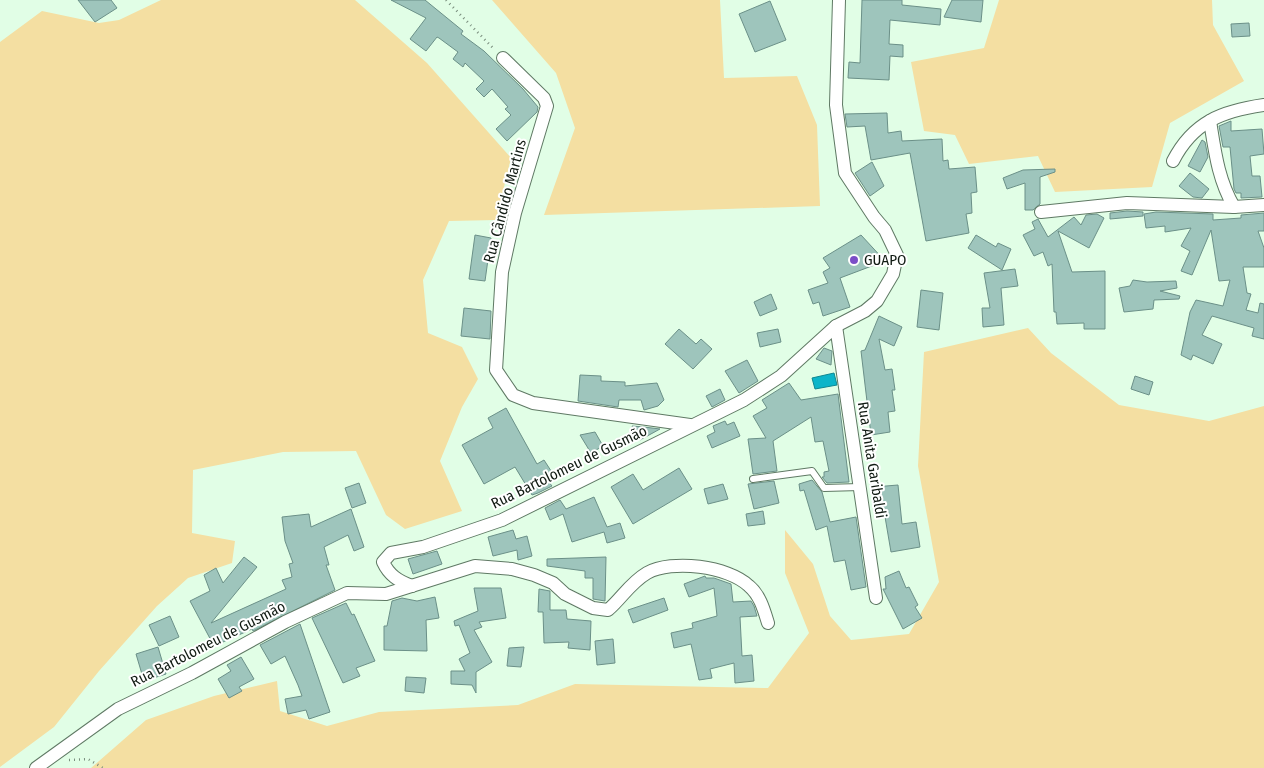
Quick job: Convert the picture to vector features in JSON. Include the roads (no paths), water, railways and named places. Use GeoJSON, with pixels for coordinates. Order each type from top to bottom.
{"type":"FeatureCollection","features":[{"type":"Feature","properties":{"kind":"street","name":"Rua Bartolomeu de Gusmão"},"geometry":{"type":"LineString","coordinates":[[412,586],[397,579],[387,571],[383,562],[391,553],[424,547],[502,520],[561,493],[761,390],[781,376],[836,326],[865,311],[877,301],[893,274],[897,256],[885,230],[874,217],[845,173],[836,105],[839,0]]}},
{"type":"Feature","properties":{"kind":"street","name":"Rua Cândido Martins"},"geometry":{"type":"LineString","coordinates":[[503,58],[544,98],[547,106],[515,213],[502,272],[496,370],[513,395],[533,404],[690,425]]}},
{"type":"Feature","properties":{"kind":"street"},"geometry":{"type":"LineString","coordinates":[[1173,161],[1182,143],[1195,130],[1227,113],[1264,106]]}},
{"type":"Feature","properties":{"kind":"street"},"geometry":{"type":"LineString","coordinates":[[1210,121],[1216,166],[1223,188],[1234,207]]}},
{"type":"Feature","properties":{"kind":"street"},"geometry":{"type":"LineString","coordinates":[[1041,212],[1127,203],[1234,207],[1264,205]]}},
{"type":"Feature","properties":{"kind":"street","name":"Rua Anita Garibaldi"},"geometry":{"type":"LineString","coordinates":[[836,326],[876,598]]}},
{"type":"Feature","properties":{"kind":"street"},"geometry":{"type":"LineString","coordinates":[[412,586],[435,577],[475,566],[512,569],[553,583],[565,594],[600,611],[608,610],[631,584],[648,572],[662,568],[687,566],[716,569],[738,577],[751,587],[760,600],[768,623]]}},
{"type":"Feature","properties":{"kind":"street","name":"Rua Bartolomeu de Gusmão"},"geometry":{"type":"LineString","coordinates":[[40,764],[118,708],[192,673],[284,622],[347,593],[386,594],[412,586]]}},
{"type":"Feature","properties":{"kind":"lane"},"geometry":{"type":"LineString","coordinates":[[753,479],[812,471],[824,488],[860,487]]}},
{"type":"Feature","properties":{"kind":"water"},"geometry":{"type":"Polygon","coordinates":[[[834,373],[837,385],[815,389],[812,378],[834,373]]]}},
{"type":"Feature","properties":{"kind":"place","name":"GUAPO"},"geometry":{"type":"Point","coordinates":[854,260]}}]}
